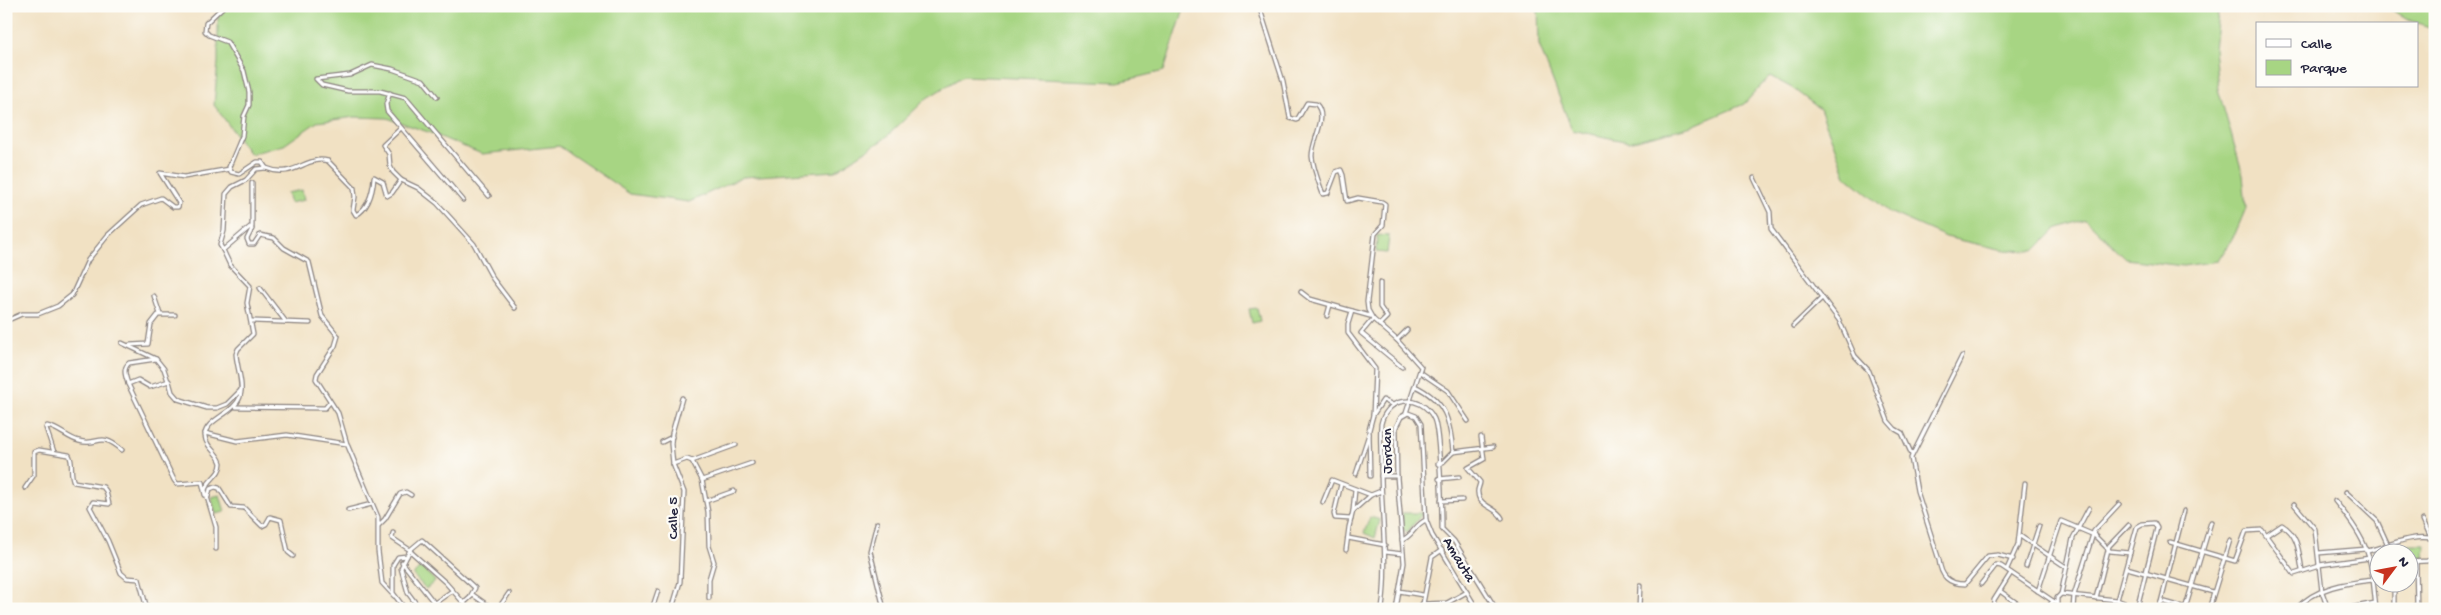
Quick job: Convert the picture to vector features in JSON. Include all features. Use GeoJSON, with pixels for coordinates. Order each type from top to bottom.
{"type":"FeatureCollection","features":[{"type":"Feature","properties":{"kind":"street"},"geometry":{"type":"LineString","coordinates":[[224,6],[213,14],[206,23],[205,31],[209,35],[224,39],[229,45],[245,73],[250,98],[242,136],[229,166],[230,169]]}},
{"type":"Feature","properties":{"kind":"street"},"geometry":{"type":"LineString","coordinates":[[1259,6],[1283,81],[1290,118],[1296,120],[1307,103],[1316,104],[1321,110],[1322,116],[1314,140],[1312,156],[1323,194],[1328,193],[1336,172],[1341,170],[1344,175],[1347,201],[1358,198],[1385,204],[1383,225],[1375,234],[1372,250],[1366,302],[1371,318]]}},
{"type":"Feature","properties":{"kind":"street"},"geometry":{"type":"LineString","coordinates":[[437,97],[423,80],[392,69],[372,65],[350,75],[316,79],[322,85],[348,91],[370,90],[390,93],[409,100],[489,196]]}},
{"type":"Feature","properties":{"kind":"street"},"geometry":{"type":"LineString","coordinates":[[390,93],[386,109],[463,200]]}},
{"type":"Feature","properties":{"kind":"street"},"geometry":{"type":"LineString","coordinates":[[402,128],[383,146],[389,154],[390,168],[401,180],[418,188],[438,203],[474,244],[493,279],[516,308]]}},
{"type":"Feature","properties":{"kind":"street"},"geometry":{"type":"LineString","coordinates":[[236,407],[241,390],[236,354],[238,349],[252,336],[252,321],[247,304],[250,286],[230,265],[220,245],[224,231],[226,194],[256,169],[266,168],[283,172],[316,160],[328,161],[354,188],[355,197],[352,210],[356,215],[363,210],[370,196],[374,177],[383,182],[387,196],[392,193],[401,180]]}},
{"type":"Feature","properties":{"kind":"street"},"geometry":{"type":"LineString","coordinates":[[6,321],[22,314],[38,314],[58,306],[72,295],[81,271],[99,246],[141,205],[161,198],[173,207],[178,207],[179,203],[160,172],[184,177],[230,169],[235,173],[242,174],[259,162],[264,163],[266,168]]}},
{"type":"Feature","properties":{"kind":"street"},"geometry":{"type":"LineString","coordinates":[[1754,178],[1770,212],[1771,229],[1839,320],[1855,356],[1869,371],[1888,421],[1895,429],[1902,433],[1912,455]]}},
{"type":"Feature","properties":{"kind":"street"},"geometry":{"type":"LineString","coordinates":[[252,183],[252,228],[247,239],[249,244],[254,244],[260,235],[270,236],[309,262],[324,320],[338,336],[335,346],[315,376],[338,413],[347,444],[378,518],[378,551],[382,583],[405,609]]}},
{"type":"Feature","properties":{"kind":"street"},"geometry":{"type":"LineString","coordinates":[[223,250],[246,229],[252,228]]}},
{"type":"Feature","properties":{"kind":"street"},"geometry":{"type":"LineString","coordinates":[[1379,325],[1387,317],[1380,307],[1380,283]]}},
{"type":"Feature","properties":{"kind":"street"},"geometry":{"type":"LineString","coordinates":[[260,288],[286,322]]}},
{"type":"Feature","properties":{"kind":"street"},"geometry":{"type":"LineString","coordinates":[[1301,292],[1310,298],[1371,318],[1419,363],[1420,372],[1406,413]]}},
{"type":"Feature","properties":{"kind":"street"},"geometry":{"type":"LineString","coordinates":[[154,296],[160,314]]}},
{"type":"Feature","properties":{"kind":"street"},"geometry":{"type":"LineString","coordinates":[[1793,326],[1822,298]]}},
{"type":"Feature","properties":{"kind":"street"},"geometry":{"type":"LineString","coordinates":[[1327,316],[1330,305]]}},
{"type":"Feature","properties":{"kind":"street"},"geometry":{"type":"LineString","coordinates":[[1352,311],[1348,333],[1375,369],[1373,415],[1356,474]]}},
{"type":"Feature","properties":{"kind":"street"},"geometry":{"type":"LineString","coordinates":[[160,314],[175,315]]}},
{"type":"Feature","properties":{"kind":"street"},"geometry":{"type":"LineString","coordinates":[[130,345],[148,344],[151,324],[160,314]]}},
{"type":"Feature","properties":{"kind":"street"},"geometry":{"type":"LineString","coordinates":[[1371,318],[1361,333],[1402,367]]}},
{"type":"Feature","properties":{"kind":"street"},"geometry":{"type":"LineString","coordinates":[[252,321],[310,323]]}},
{"type":"Feature","properties":{"kind":"street"},"geometry":{"type":"LineString","coordinates":[[1396,340],[1407,330]]}},
{"type":"Feature","properties":{"kind":"street"},"geometry":{"type":"LineString","coordinates":[[122,343],[130,345],[156,359],[164,370],[172,392],[178,400],[207,408],[224,405],[241,390]]}},
{"type":"Feature","properties":{"kind":"street"},"geometry":{"type":"LineString","coordinates":[[1962,356],[1912,455],[1911,462],[1917,491],[1942,575],[1953,582],[1965,584],[1988,556],[1998,555],[2013,559]]}},
{"type":"Feature","properties":{"kind":"street"},"geometry":{"type":"LineString","coordinates":[[156,359],[129,363],[125,370],[128,384],[174,480],[177,484],[202,482],[204,494],[207,497]]}},
{"type":"Feature","properties":{"kind":"street"},"geometry":{"type":"LineString","coordinates":[[1420,372],[1448,391],[1468,421]]}},
{"type":"Feature","properties":{"kind":"street"},"geometry":{"type":"LineString","coordinates":[[128,384],[138,380],[150,387],[168,381]]}},
{"type":"Feature","properties":{"kind":"street"},"geometry":{"type":"LineString","coordinates":[[1415,386],[1433,396],[1446,413],[1451,428],[1453,452]]}},
{"type":"Feature","properties":{"kind":"street","name":"Calle 5"},"geometry":{"type":"LineString","coordinates":[[672,609],[680,582],[684,492],[673,464],[672,438],[682,398]]}},
{"type":"Feature","properties":{"kind":"street"},"geometry":{"type":"LineString","coordinates":[[1373,415],[1383,400],[1393,406]]}},
{"type":"Feature","properties":{"kind":"street"},"geometry":{"type":"LineString","coordinates":[[1382,609],[1385,587],[1385,545],[1380,476],[1382,422],[1393,406],[1409,401],[1422,404],[1433,418],[1436,426],[1440,501],[1444,532],[1454,541],[1496,609]]}},
{"type":"Feature","properties":{"kind":"street"},"geometry":{"type":"LineString","coordinates":[[216,549],[216,527],[207,497],[206,485],[219,472],[221,465],[219,456],[206,443],[205,433],[208,426],[236,407],[325,408],[330,402]]}},
{"type":"Feature","properties":{"kind":"street","name":"Jordan"},"geometry":{"type":"LineString","coordinates":[[1396,609],[1403,554],[1397,476],[1396,427],[1398,420],[1406,413],[1416,416],[1421,424],[1426,520]]}},
{"type":"Feature","properties":{"kind":"street"},"geometry":{"type":"LineString","coordinates":[[54,452],[47,426],[77,441],[111,440],[122,450]]}},
{"type":"Feature","properties":{"kind":"street"},"geometry":{"type":"LineString","coordinates":[[205,433],[237,442],[287,435],[347,444]]}},
{"type":"Feature","properties":{"kind":"street"},"geometry":{"type":"LineString","coordinates":[[1369,434],[1370,476]]}},
{"type":"Feature","properties":{"kind":"street"},"geometry":{"type":"LineString","coordinates":[[1481,437],[1484,459],[1468,468],[1480,482],[1478,494],[1480,500],[1499,512],[1502,518]]}},
{"type":"Feature","properties":{"kind":"street"},"geometry":{"type":"LineString","coordinates":[[662,442],[672,438]]}},
{"type":"Feature","properties":{"kind":"street"},"geometry":{"type":"LineString","coordinates":[[692,462],[736,445]]}},
{"type":"Feature","properties":{"kind":"street"},"geometry":{"type":"LineString","coordinates":[[1438,464],[1453,452],[1492,447]]}},
{"type":"Feature","properties":{"kind":"street"},"geometry":{"type":"LineString","coordinates":[[25,488],[34,475],[34,452],[54,452],[71,457],[74,482],[98,484],[106,491],[108,504],[92,502],[90,508],[108,541],[121,573],[127,578],[139,579],[146,609]]}},
{"type":"Feature","properties":{"kind":"street"},"geometry":{"type":"LineString","coordinates":[[673,464],[687,459],[692,462],[702,480],[706,501],[709,546],[714,562],[709,579],[709,598]]}},
{"type":"Feature","properties":{"kind":"street"},"geometry":{"type":"LineString","coordinates":[[702,480],[752,462]]}},
{"type":"Feature","properties":{"kind":"street"},"geometry":{"type":"LineString","coordinates":[[1380,476],[1397,476]]}},
{"type":"Feature","properties":{"kind":"street"},"geometry":{"type":"LineString","coordinates":[[1439,479],[1459,477]]}},
{"type":"Feature","properties":{"kind":"street"},"geometry":{"type":"LineString","coordinates":[[1323,502],[1332,480],[1371,495]]}},
{"type":"Feature","properties":{"kind":"street"},"geometry":{"type":"LineString","coordinates":[[2007,569],[2013,559],[2020,536],[2025,483]]}},
{"type":"Feature","properties":{"kind":"street"},"geometry":{"type":"LineString","coordinates":[[1341,484],[1334,514],[1335,518],[1351,519]]}},
{"type":"Feature","properties":{"kind":"street"},"geometry":{"type":"LineString","coordinates":[[207,497],[210,489],[215,486],[219,488],[231,507],[244,508],[262,526],[266,524],[270,517],[281,520],[288,552],[293,556]]}},
{"type":"Feature","properties":{"kind":"street"},"geometry":{"type":"LineString","coordinates":[[1346,550],[1354,511],[1355,490]]}},
{"type":"Feature","properties":{"kind":"street"},"geometry":{"type":"LineString","coordinates":[[1354,511],[1371,495],[1382,491]]}},
{"type":"Feature","properties":{"kind":"street"},"geometry":{"type":"LineString","coordinates":[[378,525],[386,519],[400,494],[406,492],[411,495]]}},
{"type":"Feature","properties":{"kind":"street"},"geometry":{"type":"LineString","coordinates":[[706,501],[734,492]]}},
{"type":"Feature","properties":{"kind":"street"},"geometry":{"type":"LineString","coordinates":[[2346,492],[2377,521],[2386,542]]}},
{"type":"Feature","properties":{"kind":"street"},"geometry":{"type":"LineString","coordinates":[[2433,496],[2435,501]]}},
{"type":"Feature","properties":{"kind":"street"},"geometry":{"type":"LineString","coordinates":[[1440,501],[1462,500]]}},
{"type":"Feature","properties":{"kind":"street"},"geometry":{"type":"LineString","coordinates":[[2318,553],[2367,550],[2354,524],[2335,502]]}},
{"type":"Feature","properties":{"kind":"street"},"geometry":{"type":"LineString","coordinates":[[348,510],[372,504]]}},
{"type":"Feature","properties":{"kind":"street"},"geometry":{"type":"LineString","coordinates":[[2073,609],[2074,595],[2092,535],[2105,517],[2119,504]]}},
{"type":"Feature","properties":{"kind":"street"},"geometry":{"type":"LineString","coordinates":[[2294,504],[2315,530],[2322,591],[2328,609]]}},
{"type":"Feature","properties":{"kind":"street"},"geometry":{"type":"LineString","coordinates":[[2047,609],[2061,594],[2066,567],[2077,528],[2089,508]]}},
{"type":"Feature","properties":{"kind":"street"},"geometry":{"type":"LineString","coordinates":[[2158,609],[2184,510]]}},
{"type":"Feature","properties":{"kind":"street"},"geometry":{"type":"LineString","coordinates":[[1402,540],[1410,536],[1419,524],[1426,520]]}},
{"type":"Feature","properties":{"kind":"street","name":"Amauta"},"geometry":{"type":"LineString","coordinates":[[1426,520],[1432,535],[1477,609]]}},
{"type":"Feature","properties":{"kind":"street"},"geometry":{"type":"LineString","coordinates":[[2423,520],[2433,539]]}},
{"type":"Feature","properties":{"kind":"street"},"geometry":{"type":"LineString","coordinates":[[2038,592],[2061,521],[2092,535],[2108,550],[2120,554],[2131,553]]}},
{"type":"Feature","properties":{"kind":"street"},"geometry":{"type":"LineString","coordinates":[[2185,608],[2211,522]]}},
{"type":"Feature","properties":{"kind":"street"},"geometry":{"type":"LineString","coordinates":[[877,523],[870,551],[884,609]]}},
{"type":"Feature","properties":{"kind":"street"},"geometry":{"type":"LineString","coordinates":[[2061,594],[2117,600],[2138,608],[2157,528],[2154,523],[2142,524],[2137,527],[2117,600]]}},
{"type":"Feature","properties":{"kind":"street"},"geometry":{"type":"LineString","coordinates":[[2096,598],[2111,542],[2129,525]]}},
{"type":"Feature","properties":{"kind":"street"},"geometry":{"type":"LineString","coordinates":[[2267,535],[2282,525],[2287,528],[2298,544],[2302,570]]}},
{"type":"Feature","properties":{"kind":"street"},"geometry":{"type":"LineString","coordinates":[[2026,566],[2039,526]]}},
{"type":"Feature","properties":{"kind":"street"},"geometry":{"type":"LineString","coordinates":[[2170,542],[2235,561],[2238,559],[2246,531],[2262,530],[2294,574],[2319,565],[2368,558]]}},
{"type":"Feature","properties":{"kind":"street"},"geometry":{"type":"LineString","coordinates":[[393,533],[392,538],[419,558],[469,609]]}},
{"type":"Feature","properties":{"kind":"street"},"geometry":{"type":"LineString","coordinates":[[2020,536],[2066,567]]}},
{"type":"Feature","properties":{"kind":"street"},"geometry":{"type":"LineString","coordinates":[[1348,538],[1385,545]]}},
{"type":"Feature","properties":{"kind":"street"},"geometry":{"type":"LineString","coordinates":[[2402,542],[2416,538],[2433,539]]}},
{"type":"Feature","properties":{"kind":"street"},"geometry":{"type":"LineString","coordinates":[[2209,609],[2230,540]]}},
{"type":"Feature","properties":{"kind":"street"},"geometry":{"type":"LineString","coordinates":[[420,609],[406,588],[402,574],[402,562],[410,551],[423,541],[475,588],[464,603]]}},
{"type":"Feature","properties":{"kind":"street"},"geometry":{"type":"LineString","coordinates":[[1422,609],[1423,595],[1432,557],[1442,550]]}},
{"type":"Feature","properties":{"kind":"street"},"geometry":{"type":"LineString","coordinates":[[1385,552],[1403,554]]}},
{"type":"Feature","properties":{"kind":"street"},"geometry":{"type":"LineString","coordinates":[[394,596],[394,562],[398,557],[407,556]]}},
{"type":"Feature","properties":{"kind":"street"},"geometry":{"type":"LineString","coordinates":[[2418,562],[2435,558]]}},
{"type":"Feature","properties":{"kind":"street"},"geometry":{"type":"LineString","coordinates":[[402,562],[437,609]]}},
{"type":"Feature","properties":{"kind":"street"},"geometry":{"type":"LineString","coordinates":[[1981,584],[1996,565],[2007,569],[2054,602],[2057,609]]}},
{"type":"Feature","properties":{"kind":"street"},"geometry":{"type":"LineString","coordinates":[[2127,568],[2213,592]]}},
{"type":"Feature","properties":{"kind":"street"},"geometry":{"type":"LineString","coordinates":[[1993,609],[1994,600],[2011,573]]}},
{"type":"Feature","properties":{"kind":"street"},"geometry":{"type":"LineString","coordinates":[[2296,609],[2311,596],[2322,591],[2347,583],[2368,581]]}},
{"type":"Feature","properties":{"kind":"street"},"geometry":{"type":"LineString","coordinates":[[1639,609],[1640,585]]}},
{"type":"Feature","properties":{"kind":"street"},"geometry":{"type":"LineString","coordinates":[[426,609],[452,591]]}},
{"type":"Feature","properties":{"kind":"street"},"geometry":{"type":"LineString","coordinates":[[652,609],[658,591]]}},
{"type":"Feature","properties":{"kind":"street"},"geometry":{"type":"LineString","coordinates":[[1399,591],[1423,595]]}},
{"type":"Feature","properties":{"kind":"street"},"geometry":{"type":"LineString","coordinates":[[2000,591],[2025,609]]}},
{"type":"Feature","properties":{"kind":"street"},"geometry":{"type":"LineString","coordinates":[[1422,604],[1447,603],[1466,592]]}},
{"type":"Feature","properties":{"kind":"street"},"geometry":{"type":"LineString","coordinates":[[2375,592],[2376,609]]}},
{"type":"Feature","properties":{"kind":"street"},"geometry":{"type":"LineString","coordinates":[[2394,592],[2394,609]]}},
{"type":"Feature","properties":{"kind":"street"},"geometry":{"type":"LineString","coordinates":[[2417,592],[2417,609]]}},
{"type":"Feature","properties":{"kind":"street"},"geometry":{"type":"LineString","coordinates":[[498,609],[509,593]]}},
{"type":"Feature","properties":{"kind":"street"},"geometry":{"type":"LineString","coordinates":[[471,595],[493,609]]}},
{"type":"Feature","properties":{"kind":"street"},"geometry":{"type":"LineString","coordinates":[[2161,602],[2190,609]]}},
{"type":"Feature","properties":{"kind":"street"},"geometry":{"type":"LineString","coordinates":[[2344,609],[2375,602]]}},
{"type":"Feature","properties":{"kind":"street"},"geometry":{"type":"LineString","coordinates":[[1447,603],[1447,609]]}},
{"type":"Feature","properties":{"kind":"green space"},"geometry":{"type":"Polygon","coordinates":[[[218,6],[1185,6],[1164,71],[1118,82],[963,76],[927,98],[884,139],[835,171],[743,177],[689,202],[630,194],[559,146],[482,154],[387,118],[355,117],[317,122],[284,145],[250,154],[214,105],[218,62],[218,6]]]}},
{"type":"Feature","properties":{"kind":"green space"},"geometry":{"type":"Polygon","coordinates":[[[1538,6],[2219,6],[2214,48],[2218,89],[2243,175],[2246,208],[2235,234],[2218,261],[2183,266],[2126,259],[2085,219],[2056,229],[2034,251],[2004,250],[1946,237],[1889,212],[1846,176],[1820,109],[1792,88],[1770,76],[1744,104],[1692,126],[1629,142],[1572,130],[1539,45],[1538,6]]]}},
{"type":"Feature","properties":{"kind":"green space"},"geometry":{"type":"Polygon","coordinates":[[[2386,6],[2435,6],[2435,29],[2406,19],[2386,6]]]}},
{"type":"Feature","properties":{"kind":"green space"},"geometry":{"type":"Polygon","coordinates":[[[302,190],[304,200],[290,203],[287,193],[302,190]]]}},
{"type":"Feature","properties":{"kind":"green space"},"geometry":{"type":"Polygon","coordinates":[[[1377,235],[1389,236],[1387,253],[1376,252],[1377,235]]]}},
{"type":"Feature","properties":{"kind":"green space"},"geometry":{"type":"Polygon","coordinates":[[[1257,308],[1260,321],[1252,323],[1249,309],[1257,308]]]}},
{"type":"Feature","properties":{"kind":"green space"},"geometry":{"type":"Polygon","coordinates":[[[220,495],[225,512],[216,514],[211,497],[220,495]]]}},
{"type":"Feature","properties":{"kind":"green space"},"geometry":{"type":"Polygon","coordinates":[[[1402,513],[1423,513],[1407,532],[1403,529],[1402,513]]]}},
{"type":"Feature","properties":{"kind":"green space"},"geometry":{"type":"Polygon","coordinates":[[[1370,517],[1380,520],[1375,538],[1364,533],[1370,517]]]}},
{"type":"Feature","properties":{"kind":"green space"},"geometry":{"type":"Polygon","coordinates":[[[2418,545],[2425,545],[2424,558],[2418,558],[2418,545]]]}},
{"type":"Feature","properties":{"kind":"green space"},"geometry":{"type":"Polygon","coordinates":[[[422,566],[435,581],[426,589],[413,575],[422,566]]]}}]}
